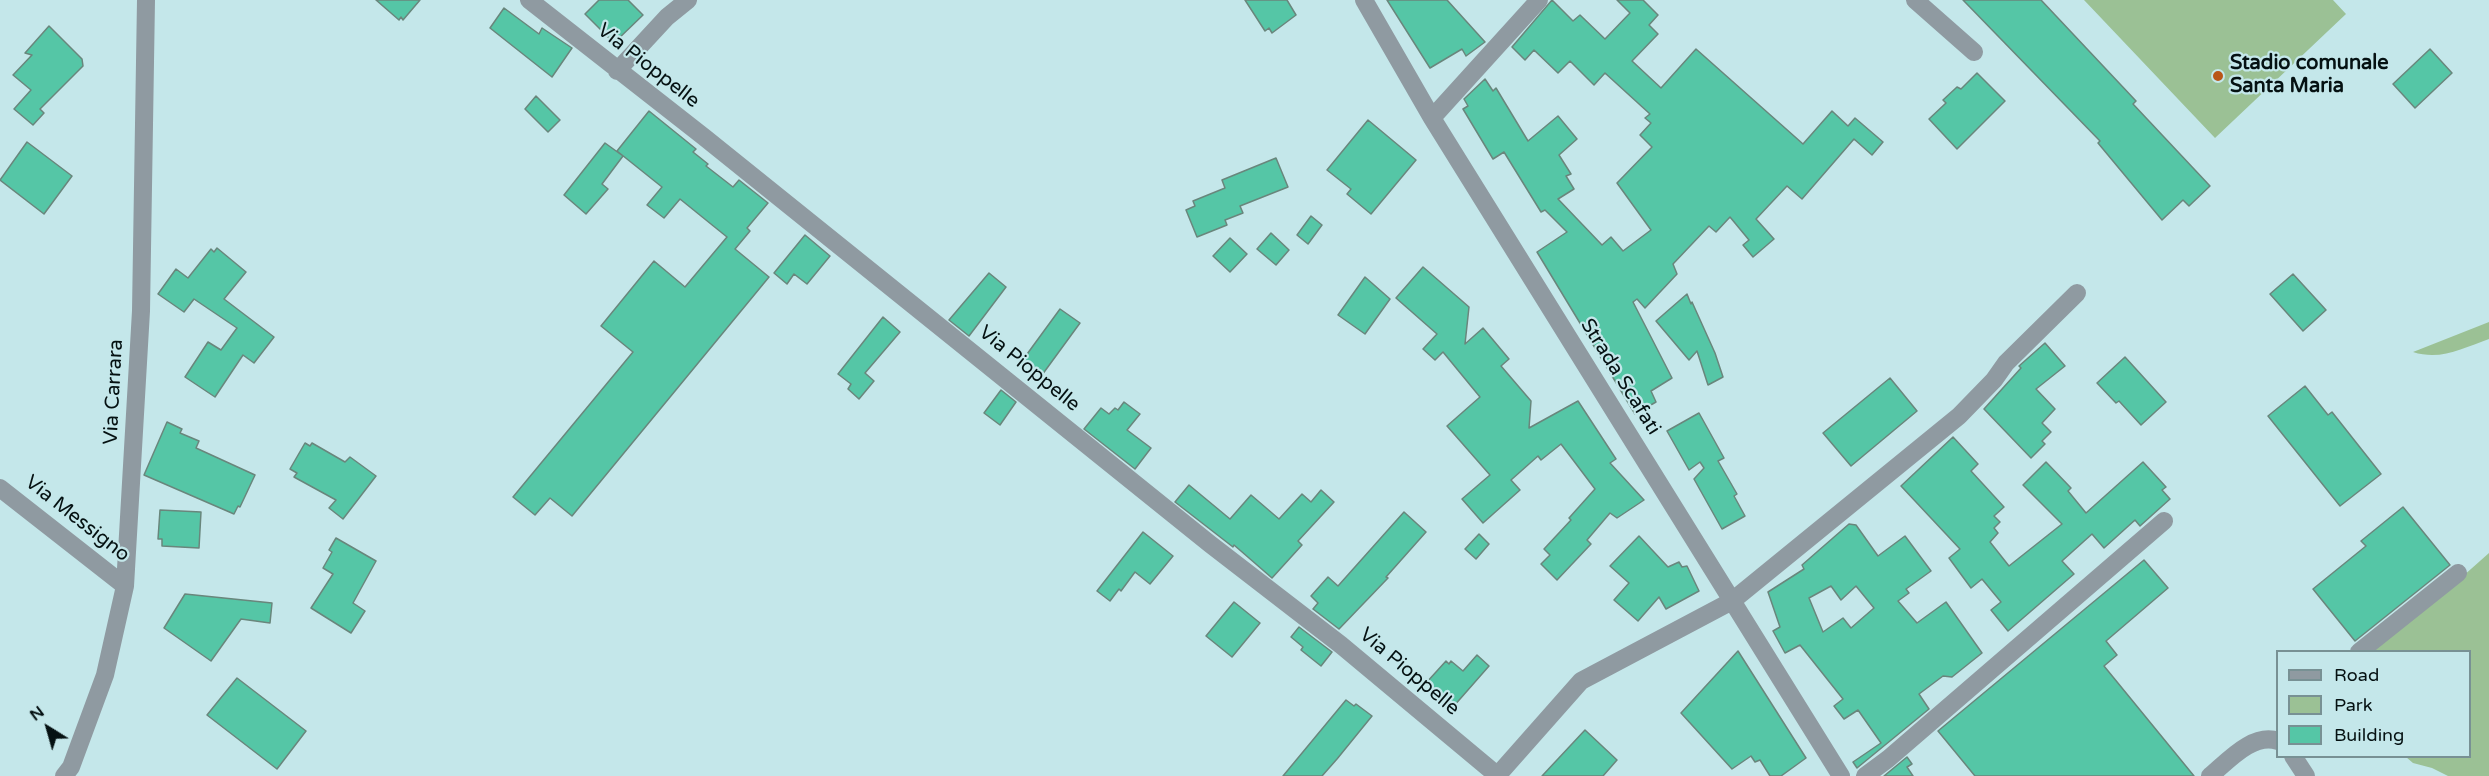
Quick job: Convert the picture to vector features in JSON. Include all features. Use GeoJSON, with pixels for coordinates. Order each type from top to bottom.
{"type":"FeatureCollection","features":[{"type":"Feature","properties":{"kind":"street","name":"Via Carrara"},"geometry":{"type":"LineString","coordinates":[[71,773],[105,675],[126,586],[141,311],[146,0]]}},
{"type":"Feature","properties":{"kind":"street","name":"Via Pioppelle"},"geometry":{"type":"LineString","coordinates":[[529,0],[704,137],[1210,544],[1341,645],[1498,776]]}},
{"type":"Feature","properties":{"kind":"street"},"geometry":{"type":"LineString","coordinates":[[617,71],[667,17],[688,0]]}},
{"type":"Feature","properties":{"kind":"street","name":"Strada Scafati"},"geometry":{"type":"LineString","coordinates":[[1364,0],[1432,118],[1841,776]]}},
{"type":"Feature","properties":{"kind":"street"},"geometry":{"type":"LineString","coordinates":[[1432,118],[1539,0]]}},
{"type":"Feature","properties":{"kind":"street"},"geometry":{"type":"LineString","coordinates":[[1915,0],[1974,52]]}},
{"type":"Feature","properties":{"kind":"street"},"geometry":{"type":"LineString","coordinates":[[1498,776],[1581,681],[1732,601],[1959,416],[1994,380],[2006,363],[2077,293]]}},
{"type":"Feature","properties":{"kind":"street","name":"Via Messigno"},"geometry":{"type":"LineString","coordinates":[[0,488],[126,586]]}},
{"type":"Feature","properties":{"kind":"street"},"geometry":{"type":"LineString","coordinates":[[1865,776],[1888,759],[2164,521]]}},
{"type":"Feature","properties":{"kind":"street"},"geometry":{"type":"LineString","coordinates":[[2359,650],[2458,573]]}},
{"type":"Feature","properties":{"kind":"street"},"geometry":{"type":"LineString","coordinates":[[2210,776],[2255,742],[2276,737]]}},
{"type":"Feature","properties":{"kind":"street"},"geometry":{"type":"LineString","coordinates":[[2294,758],[2306,776]]}},
{"type":"Feature","properties":{"kind":"green space","name":"Stadio comunale Santa Maria"},"geometry":{"type":"Polygon","coordinates":[[[2084,0],[2333,0],[2346,14],[2215,138],[2084,0]]]}},
{"type":"Feature","properties":{"kind":"green space"},"geometry":{"type":"Polygon","coordinates":[[[2489,322],[2489,339],[2442,354],[2413,352],[2489,322]]]}},
{"type":"Feature","properties":{"kind":"green space"},"geometry":{"type":"Polygon","coordinates":[[[2489,553],[2489,776],[2448,776],[2432,768],[2413,763],[2407,758],[2471,758],[2471,650],[2370,650],[2427,608],[2489,553]]]}},
{"type":"Feature","properties":{"kind":"building"},"geometry":{"type":"Polygon","coordinates":[[[376,0],[420,0],[403,20],[401,17],[399,20],[376,0]]]}},
{"type":"Feature","properties":{"kind":"building"},"geometry":{"type":"Polygon","coordinates":[[[599,0],[628,0],[643,15],[614,43],[585,14],[599,0]]]}},
{"type":"Feature","properties":{"kind":"building"},"geometry":{"type":"Polygon","coordinates":[[[1245,0],[1287,0],[1296,15],[1272,33],[1269,28],[1265,31],[1245,0]]]}},
{"type":"Feature","properties":{"kind":"building"},"geometry":{"type":"Polygon","coordinates":[[[1387,0],[1447,0],[1485,42],[1466,56],[1462,49],[1430,68],[1387,0]]]}},
{"type":"Feature","properties":{"kind":"building"},"geometry":{"type":"Polygon","coordinates":[[[1552,0],[1573,21],[1580,15],[1605,39],[1630,13],[1617,0],[1643,0],[1658,15],[1649,25],[1658,34],[1632,61],[1661,88],[1696,49],[1803,144],[1832,111],[1848,126],[1855,118],[1883,142],[1872,155],[1854,139],[1802,199],[1787,186],[1756,219],[1774,239],[1753,257],[1743,245],[1749,240],[1730,217],[1716,232],[1709,226],[1673,264],[1677,274],[1645,308],[1637,299],[1633,302],[1672,378],[1651,391],[1656,402],[1635,414],[1537,252],[1567,232],[1545,210],[1541,212],[1504,152],[1493,159],[1463,109],[1468,106],[1464,99],[1485,79],[1493,91],[1496,88],[1528,141],[1558,116],[1577,139],[1559,155],[1571,174],[1566,176],[1574,189],[1558,199],[1602,245],[1611,237],[1623,251],[1651,230],[1617,183],[1652,147],[1640,135],[1651,123],[1645,118],[1650,114],[1605,73],[1594,85],[1570,61],[1558,73],[1534,50],[1525,60],[1512,47],[1552,0]]]}},
{"type":"Feature","properties":{"kind":"building"},"geometry":{"type":"Polygon","coordinates":[[[1963,0],[2041,0],[2136,101],[2133,104],[2210,186],[2189,206],[2183,200],[2162,220],[2098,143],[2100,141],[1963,0]]]}},
{"type":"Feature","properties":{"kind":"building"},"geometry":{"type":"Polygon","coordinates":[[[504,8],[539,34],[542,28],[572,48],[552,77],[490,28],[504,8]]]}},
{"type":"Feature","properties":{"kind":"building"},"geometry":{"type":"Polygon","coordinates":[[[49,26],[82,59],[83,66],[40,109],[44,113],[33,125],[14,109],[31,90],[13,75],[32,55],[25,53],[49,26]]]}},
{"type":"Feature","properties":{"kind":"building"},"geometry":{"type":"Polygon","coordinates":[[[2430,49],[2452,73],[2415,108],[2393,84],[2430,49]]]}},
{"type":"Feature","properties":{"kind":"building"},"geometry":{"type":"Polygon","coordinates":[[[1977,73],[2005,101],[1957,149],[1929,119],[1946,103],[1943,100],[1957,87],[1961,89],[1977,73]]]}},
{"type":"Feature","properties":{"kind":"building"},"geometry":{"type":"Polygon","coordinates":[[[536,96],[560,120],[548,132],[525,109],[536,96]]]}},
{"type":"Feature","properties":{"kind":"building"},"geometry":{"type":"Polygon","coordinates":[[[649,111],[696,149],[693,152],[708,164],[706,166],[733,187],[739,180],[768,203],[747,228],[750,231],[735,249],[769,277],[572,516],[550,498],[535,515],[513,497],[633,352],[601,326],[654,261],[685,287],[727,237],[680,199],[664,218],[647,205],[662,187],[617,151],[649,111]]]}},
{"type":"Feature","properties":{"kind":"building"},"geometry":{"type":"Polygon","coordinates":[[[1368,120],[1416,160],[1371,214],[1347,194],[1351,189],[1327,170],[1368,120]]]}},
{"type":"Feature","properties":{"kind":"building"},"geometry":{"type":"Polygon","coordinates":[[[27,142],[72,176],[44,214],[0,180],[27,142]]]}},
{"type":"Feature","properties":{"kind":"building"},"geometry":{"type":"Polygon","coordinates":[[[605,143],[623,156],[602,184],[608,189],[586,214],[564,195],[605,143]]]}},
{"type":"Feature","properties":{"kind":"building"},"geometry":{"type":"Polygon","coordinates":[[[1276,158],[1288,187],[1240,206],[1243,213],[1225,220],[1227,225],[1197,237],[1186,210],[1195,206],[1193,201],[1225,188],[1222,180],[1276,158]]]}},
{"type":"Feature","properties":{"kind":"building"},"geometry":{"type":"Polygon","coordinates":[[[1311,216],[1322,225],[1308,244],[1297,235],[1311,216]]]}},
{"type":"Feature","properties":{"kind":"building"},"geometry":{"type":"Polygon","coordinates":[[[1271,233],[1289,250],[1276,265],[1257,249],[1271,233]]]}},
{"type":"Feature","properties":{"kind":"building"},"geometry":{"type":"Polygon","coordinates":[[[805,235],[830,256],[807,284],[794,274],[787,284],[774,273],[805,235]]]}},
{"type":"Feature","properties":{"kind":"building"},"geometry":{"type":"Polygon","coordinates":[[[1230,238],[1247,254],[1230,272],[1213,256],[1230,238]]]}},
{"type":"Feature","properties":{"kind":"building"},"geometry":{"type":"Polygon","coordinates":[[[217,248],[246,272],[224,299],[274,337],[254,363],[243,355],[215,397],[185,377],[208,342],[221,350],[237,328],[194,299],[184,312],[158,294],[176,269],[188,278],[211,249],[214,252],[217,248]]]}},
{"type":"Feature","properties":{"kind":"building"},"geometry":{"type":"Polygon","coordinates":[[[1423,267],[1469,307],[1465,344],[1483,328],[1509,359],[1501,366],[1531,401],[1529,428],[1578,401],[1616,459],[1610,463],[1644,500],[1617,518],[1610,513],[1587,540],[1591,544],[1557,580],[1541,564],[1550,555],[1544,549],[1595,489],[1561,444],[1541,460],[1538,456],[1511,480],[1520,490],[1483,523],[1462,499],[1490,475],[1447,426],[1480,397],[1443,352],[1435,360],[1423,349],[1437,334],[1396,298],[1423,267]]]}},
{"type":"Feature","properties":{"kind":"building"},"geometry":{"type":"Polygon","coordinates":[[[989,273],[1006,287],[969,336],[949,320],[989,273]]]}},
{"type":"Feature","properties":{"kind":"building"},"geometry":{"type":"Polygon","coordinates":[[[2293,274],[2326,310],[2303,331],[2270,294],[2293,274]]]}},
{"type":"Feature","properties":{"kind":"building"},"geometry":{"type":"Polygon","coordinates":[[[1365,277],[1390,299],[1365,334],[1338,315],[1365,277]]]}},
{"type":"Feature","properties":{"kind":"building"},"geometry":{"type":"Polygon","coordinates":[[[1687,294],[1715,353],[1723,377],[1708,385],[1697,351],[1689,360],[1656,321],[1687,294]]]}},
{"type":"Feature","properties":{"kind":"building"},"geometry":{"type":"Polygon","coordinates":[[[1060,309],[1080,323],[1042,375],[1022,361],[1060,309]]]}},
{"type":"Feature","properties":{"kind":"building"},"geometry":{"type":"Polygon","coordinates":[[[883,317],[900,332],[865,373],[874,381],[859,399],[848,389],[851,384],[838,374],[883,317]]]}},
{"type":"Feature","properties":{"kind":"building"},"geometry":{"type":"Polygon","coordinates":[[[2045,343],[2065,366],[2036,389],[2055,409],[2042,423],[2051,432],[2042,441],[2045,444],[2031,458],[1984,409],[2021,368],[2019,366],[2045,343]]]}},
{"type":"Feature","properties":{"kind":"building"},"geometry":{"type":"Polygon","coordinates":[[[2125,357],[2166,402],[2141,425],[2119,401],[2116,403],[2097,383],[2125,357]]]}},
{"type":"Feature","properties":{"kind":"building"},"geometry":{"type":"Polygon","coordinates":[[[1890,378],[1917,411],[1851,466],[1823,433],[1890,378]]]}},
{"type":"Feature","properties":{"kind":"building"},"geometry":{"type":"Polygon","coordinates":[[[2305,386],[2328,415],[2332,412],[2381,474],[2340,506],[2268,416],[2305,386]]]}},
{"type":"Feature","properties":{"kind":"building"},"geometry":{"type":"Polygon","coordinates":[[[1001,390],[1016,402],[1000,425],[984,413],[1001,390]]]}},
{"type":"Feature","properties":{"kind":"building"},"geometry":{"type":"Polygon","coordinates":[[[1124,402],[1140,414],[1127,430],[1151,448],[1135,469],[1084,429],[1101,408],[1109,414],[1115,408],[1118,410],[1124,402]]]}},
{"type":"Feature","properties":{"kind":"building"},"geometry":{"type":"Polygon","coordinates":[[[1699,413],[1724,458],[1718,461],[1737,494],[1734,496],[1745,516],[1722,529],[1694,479],[1704,468],[1700,462],[1689,470],[1667,431],[1699,413]]]}},
{"type":"Feature","properties":{"kind":"building"},"geometry":{"type":"Polygon","coordinates":[[[167,422],[182,429],[180,433],[199,441],[196,448],[255,475],[240,507],[238,506],[234,514],[144,475],[167,422]]]}},
{"type":"Feature","properties":{"kind":"building"},"geometry":{"type":"Polygon","coordinates":[[[1953,437],[1978,464],[1971,471],[2004,507],[1994,516],[2000,522],[1994,528],[1998,533],[1990,542],[2009,566],[2062,524],[2023,485],[2046,462],[2071,488],[2068,491],[2086,513],[2143,462],[2166,487],[2162,490],[2170,499],[2140,526],[2135,520],[2104,548],[2092,534],[2062,561],[2074,574],[2008,631],[1991,610],[2001,602],[1982,579],[1971,588],[1949,558],[1960,549],[1901,486],[1953,437]]]}},
{"type":"Feature","properties":{"kind":"building"},"geometry":{"type":"Polygon","coordinates":[[[305,443],[310,446],[312,443],[345,462],[350,457],[376,476],[343,519],[329,508],[336,500],[294,477],[297,473],[290,469],[305,443]]]}},
{"type":"Feature","properties":{"kind":"building"},"geometry":{"type":"Polygon","coordinates":[[[1189,485],[1230,519],[1251,495],[1279,519],[1302,494],[1311,502],[1321,490],[1334,502],[1298,541],[1302,545],[1272,578],[1234,545],[1233,547],[1175,502],[1189,485]]]}},
{"type":"Feature","properties":{"kind":"building"},"geometry":{"type":"Polygon","coordinates":[[[2403,507],[2450,565],[2355,641],[2313,589],[2366,546],[2361,541],[2403,507]]]}},
{"type":"Feature","properties":{"kind":"building"},"geometry":{"type":"Polygon","coordinates":[[[160,510],[201,512],[199,548],[162,546],[162,539],[158,539],[160,510]]]}},
{"type":"Feature","properties":{"kind":"building"},"geometry":{"type":"Polygon","coordinates":[[[1404,512],[1426,532],[1386,577],[1388,578],[1339,629],[1313,609],[1318,603],[1311,596],[1328,577],[1338,586],[1404,512]]]}},
{"type":"Feature","properties":{"kind":"building"},"geometry":{"type":"Polygon","coordinates":[[[1849,524],[1856,525],[1878,556],[1905,536],[1931,571],[1906,589],[1909,593],[1898,601],[1917,623],[1946,602],[1982,653],[1952,677],[1943,676],[1919,694],[1929,709],[1857,768],[1853,762],[1881,743],[1858,710],[1844,719],[1834,706],[1843,699],[1800,645],[1785,653],[1773,631],[1780,627],[1768,592],[1804,569],[1802,565],[1849,524]],[[1831,586],[1809,598],[1823,632],[1843,618],[1851,628],[1874,608],[1856,586],[1841,600],[1831,586]]]}},
{"type":"Feature","properties":{"kind":"building"},"geometry":{"type":"Polygon","coordinates":[[[1143,532],[1173,556],[1150,584],[1135,572],[1121,591],[1119,589],[1110,601],[1097,591],[1143,532]]]}},
{"type":"Feature","properties":{"kind":"building"},"geometry":{"type":"Polygon","coordinates":[[[1479,534],[1489,544],[1476,559],[1465,549],[1479,534]]]}},
{"type":"Feature","properties":{"kind":"building"},"geometry":{"type":"Polygon","coordinates":[[[1639,536],[1668,567],[1679,562],[1682,567],[1687,566],[1699,591],[1666,609],[1659,597],[1638,621],[1614,600],[1629,583],[1610,566],[1639,536]]]}},
{"type":"Feature","properties":{"kind":"building"},"geometry":{"type":"Polygon","coordinates":[[[336,538],[376,561],[353,603],[365,611],[351,633],[311,608],[333,574],[323,568],[332,552],[329,550],[336,538]]]}},
{"type":"Feature","properties":{"kind":"building"},"geometry":{"type":"Polygon","coordinates":[[[2144,560],[2168,588],[2106,641],[2117,655],[2104,666],[2194,776],[1975,776],[1938,731],[2144,560]]]}},
{"type":"Feature","properties":{"kind":"building"},"geometry":{"type":"Polygon","coordinates":[[[185,594],[272,603],[270,623],[241,619],[211,661],[164,628],[185,594]]]}},
{"type":"Feature","properties":{"kind":"building"},"geometry":{"type":"Polygon","coordinates":[[[1234,602],[1260,623],[1232,657],[1206,636],[1234,602]]]}},
{"type":"Feature","properties":{"kind":"building"},"geometry":{"type":"Polygon","coordinates":[[[1299,627],[1332,652],[1321,666],[1301,650],[1303,647],[1291,637],[1299,627]]]}},
{"type":"Feature","properties":{"kind":"building"},"geometry":{"type":"Polygon","coordinates":[[[1738,651],[1806,758],[1781,776],[1770,776],[1760,760],[1755,762],[1751,756],[1732,769],[1681,713],[1738,651]]]}},
{"type":"Feature","properties":{"kind":"building"},"geometry":{"type":"Polygon","coordinates":[[[1477,655],[1489,666],[1453,707],[1426,683],[1446,661],[1449,664],[1451,661],[1463,671],[1477,655]]]}},
{"type":"Feature","properties":{"kind":"building"},"geometry":{"type":"Polygon","coordinates":[[[237,678],[306,731],[277,769],[207,715],[237,678]]]}},
{"type":"Feature","properties":{"kind":"building"},"geometry":{"type":"Polygon","coordinates":[[[1346,700],[1354,706],[1356,704],[1372,716],[1337,759],[1322,776],[1283,776],[1346,700]]]}},
{"type":"Feature","properties":{"kind":"building"},"geometry":{"type":"Polygon","coordinates":[[[1585,730],[1617,760],[1603,776],[1542,776],[1585,730]]]}},
{"type":"Feature","properties":{"kind":"building"},"geometry":{"type":"Polygon","coordinates":[[[1907,757],[1912,764],[1907,767],[1913,776],[1884,776],[1907,757]]]}},
{"type":"Feature","properties":{"kind":"place","name":"Stadio comunale Santa Maria"},"geometry":{"type":"Point","coordinates":[2218,76]}}]}
